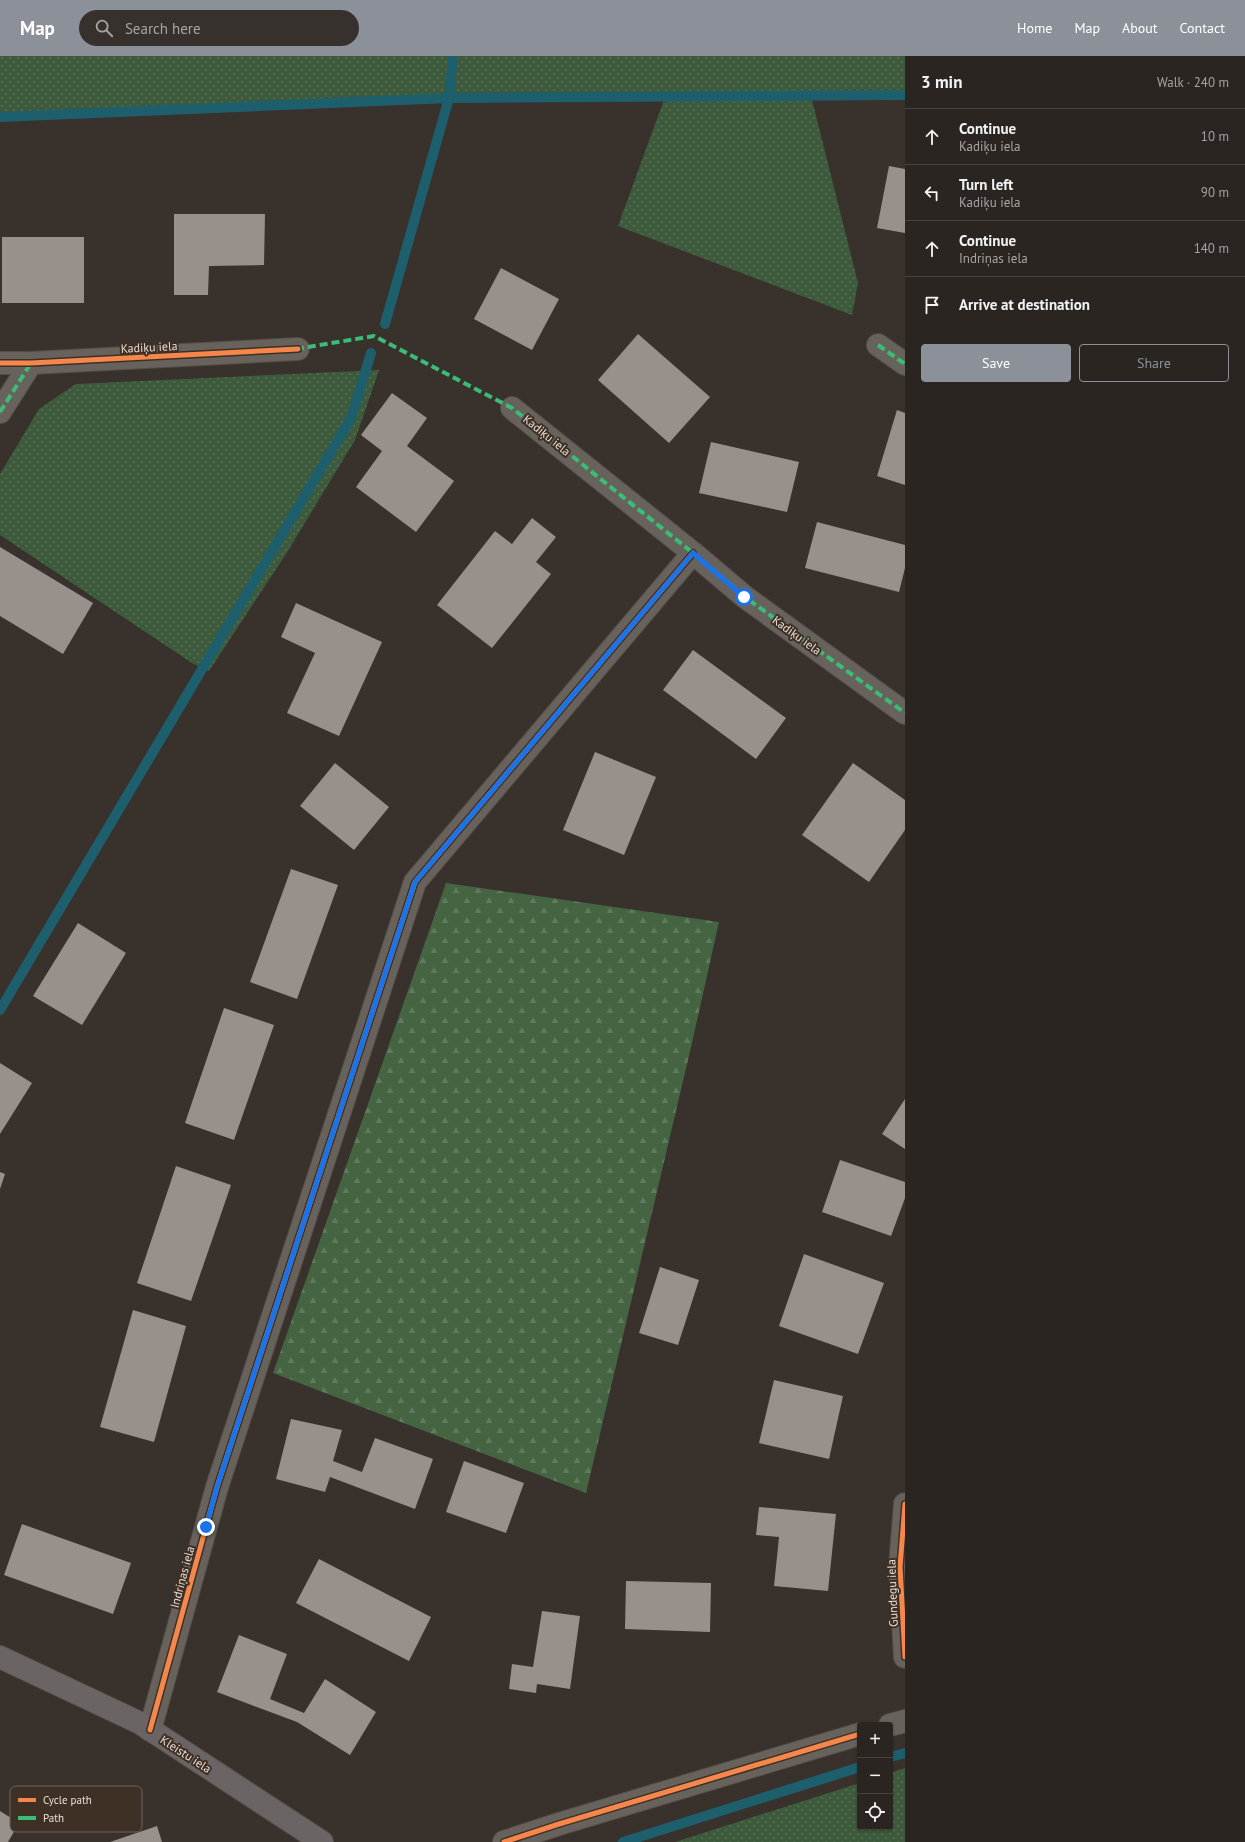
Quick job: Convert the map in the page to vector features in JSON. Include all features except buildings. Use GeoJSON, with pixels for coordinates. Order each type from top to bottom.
{"type":"FeatureCollection","features":[{"type":"Feature","properties":{"kind":"street"},"geometry":{"type":"LineString","coordinates":[[878,345],[905,364]]}},
{"type":"Feature","properties":{"kind":"street","name":"Kadiķu iela"},"geometry":{"type":"LineString","coordinates":[[0,363],[31,363],[298,349]]}},
{"type":"Feature","properties":{"kind":"street"},"geometry":{"type":"LineString","coordinates":[[0,412],[31,363]]}},
{"type":"Feature","properties":{"kind":"street","name":"Kadiķu iela"},"geometry":{"type":"LineString","coordinates":[[512,408],[693,553],[744,597],[905,713]]}},
{"type":"Feature","properties":{"kind":"street","name":"Indriņas iela"},"geometry":{"type":"LineString","coordinates":[[150,1730],[217,1487],[415,882],[693,553]]}},
{"type":"Feature","properties":{"kind":"street","name":"Gundegu iela"},"geometry":{"type":"LineString","coordinates":[[905,1504],[900,1567],[905,1657]]}},
{"type":"Feature","properties":{"kind":"street","name":"Kleistu iela"},"geometry":{"type":"LineString","coordinates":[[0,1657],[140,1723],[322,1842]]}},
{"type":"Feature","properties":{"kind":"street"},"geometry":{"type":"LineString","coordinates":[[893,1724],[905,1721]]}},
{"type":"Feature","properties":{"kind":"street"},"geometry":{"type":"LineString","coordinates":[[504,1842],[559,1824],[857,1735]]}},
{"type":"Feature","properties":{"kind":"green space"},"geometry":{"type":"Polygon","coordinates":[[[0,56],[905,56],[905,95],[811,96],[858,283],[852,315],[618,226],[665,97],[449,98],[0,117],[0,56]]]}},
{"type":"Feature","properties":{"kind":"green space"},"geometry":{"type":"Polygon","coordinates":[[[379,370],[355,440],[286,554],[209,671],[192,663],[0,535],[0,474],[39,409],[76,384],[379,370]]]}},
{"type":"Feature","properties":{"kind":"green space"},"geometry":{"type":"Polygon","coordinates":[[[446,883],[719,922],[586,1493],[273,1373],[446,883]]]}},
{"type":"Feature","properties":{"kind":"green space"},"geometry":{"type":"Polygon","coordinates":[[[905,1768],[905,1842],[675,1842],[857,1784],[857,1830],[893,1830],[893,1772],[905,1768]]]}},
{"type":"Feature","properties":{"kind":"waterway"},"geometry":{"type":"LineString","coordinates":[[385,324],[449,98],[453,56]]}},
{"type":"Feature","properties":{"kind":"waterway"},"geometry":{"type":"LineString","coordinates":[[0,117],[449,98],[905,95]]}},
{"type":"Feature","properties":{"kind":"waterway"},"geometry":{"type":"LineString","coordinates":[[0,1010],[351,418],[371,353]]}},
{"type":"Feature","properties":{"kind":"waterway"},"geometry":{"type":"LineString","coordinates":[[893,1756],[905,1753]]}},
{"type":"Feature","properties":{"kind":"waterway"},"geometry":{"type":"LineString","coordinates":[[623,1842],[857,1768]]}},
{"type":"Feature","properties":{"kind":"marked path"},"geometry":{"type":"LineString","coordinates":[[296,349],[374,336],[512,408],[693,553],[745,597],[905,713]]}},
{"type":"Feature","properties":{"kind":"marked path"},"geometry":{"type":"LineString","coordinates":[[878,345],[905,364]]}},
{"type":"Feature","properties":{"kind":"marked path"},"geometry":{"type":"LineString","coordinates":[[0,412],[31,363]]}},
{"type":"Feature","properties":{"kind":"cycle path"},"geometry":{"type":"LineString","coordinates":[[0,363],[31,363],[298,349]]}},
{"type":"Feature","properties":{"kind":"cycle path"},"geometry":{"type":"LineString","coordinates":[[150,1730],[217,1487],[415,882],[693,553]]}},
{"type":"Feature","properties":{"kind":"cycle path"},"geometry":{"type":"LineString","coordinates":[[905,1504],[900,1567],[905,1657]]}},
{"type":"Feature","properties":{"kind":"cycle path"},"geometry":{"type":"LineString","coordinates":[[504,1842],[559,1824],[857,1735]]}},
{"type":"Feature","properties":{"kind":"route"},"geometry":{"type":"LineString","coordinates":[[206,1527],[217,1487],[415,882],[693,553],[744,597]]}}]}
